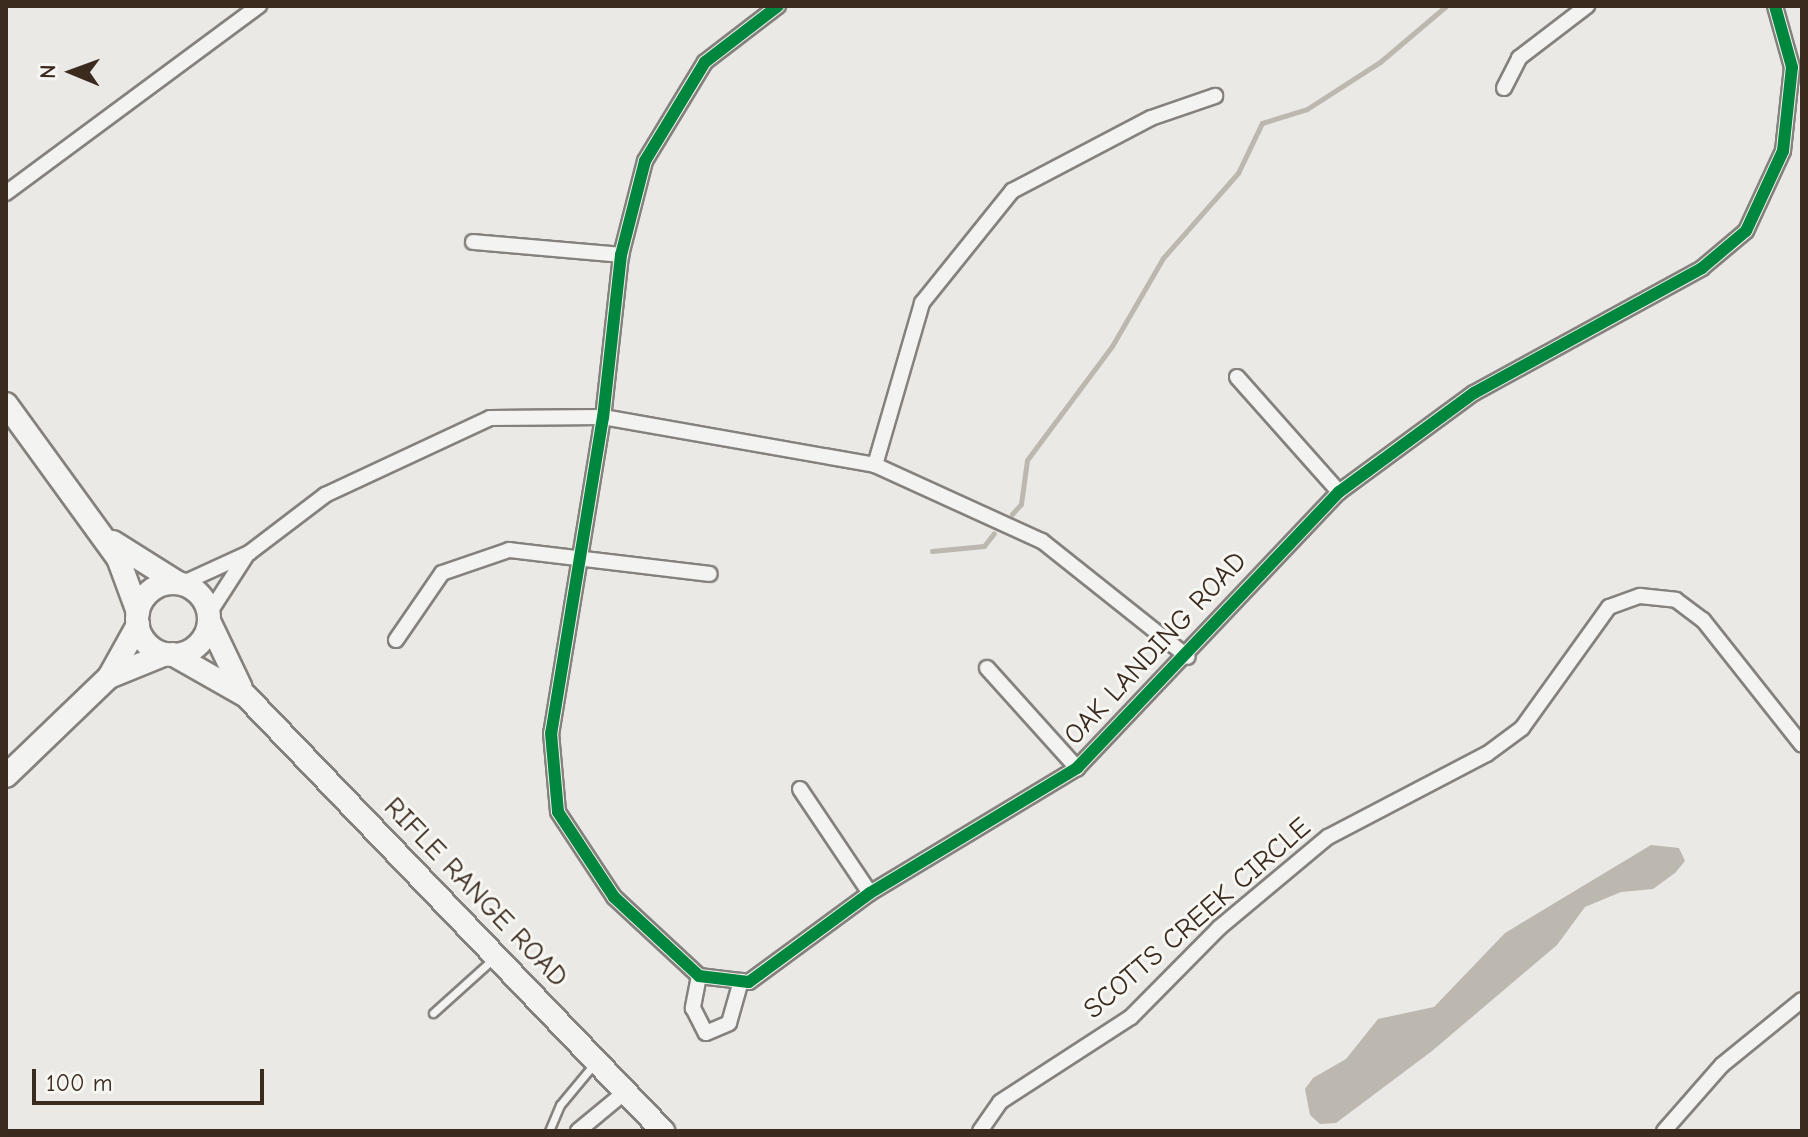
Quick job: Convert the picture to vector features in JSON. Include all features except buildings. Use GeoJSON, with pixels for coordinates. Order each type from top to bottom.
{"type":"FeatureCollection","features":[{"type":"Feature","properties":{"kind":"main road"},"geometry":{"type":"LineString","coordinates":[[6,404],[103,534],[151,647],[169,654]]}},
{"type":"Feature","properties":{"kind":"main road"},"geometry":{"type":"LineString","coordinates":[[103,534],[200,595],[208,618],[197,645],[109,677]]}},
{"type":"Feature","properties":{"kind":"main road"},"geometry":{"type":"LineString","coordinates":[[6,776],[109,677],[148,593],[179,583]]}},
{"type":"Feature","properties":{"kind":"main road","name":"RIFLE RANGE ROAD"},"geometry":{"type":"LineString","coordinates":[[208,618],[246,696]]}},
{"type":"Feature","properties":{"kind":"main road","name":"RIFLE RANGE ROAD"},"geometry":{"type":"LineString","coordinates":[[169,654],[246,696],[663,1131]]}},
{"type":"Feature","properties":{"kind":"street"},"geometry":{"type":"LineString","coordinates":[[6,193],[259,6]]}},
{"type":"Feature","properties":{"kind":"street"},"geometry":{"type":"LineString","coordinates":[[699,976],[693,1008],[706,1033],[729,1023],[741,981],[699,976],[614,897],[558,812],[551,733],[577,556],[603,417],[621,255],[645,161],[705,62],[778,6]]}},
{"type":"Feature","properties":{"kind":"street"},"geometry":{"type":"LineString","coordinates":[[1504,88],[1519,58],[1587,6]]}},
{"type":"Feature","properties":{"kind":"street","name":"OAK LANDING ROAD"},"geometry":{"type":"LineString","coordinates":[[741,981],[749,982],[870,893],[1077,768],[1188,657],[1280,548],[1339,492],[1474,393],[1702,268],[1746,231],[1783,151],[1792,67],[1775,6]]}},
{"type":"Feature","properties":{"kind":"street"},"geometry":{"type":"LineString","coordinates":[[875,465],[922,303],[1012,191],[1151,118],[1215,96]]}},
{"type":"Feature","properties":{"kind":"street"},"geometry":{"type":"LineString","coordinates":[[473,242],[621,255]]}},
{"type":"Feature","properties":{"kind":"street"},"geometry":{"type":"LineString","coordinates":[[1237,377],[1339,492]]}},
{"type":"Feature","properties":{"kind":"street"},"geometry":{"type":"LineString","coordinates":[[179,583],[249,553],[325,495],[490,418],[603,417],[875,465],[1042,541],[1188,657]]}},
{"type":"Feature","properties":{"kind":"street"},"geometry":{"type":"LineString","coordinates":[[396,640],[442,573],[509,550],[710,574]]}},
{"type":"Feature","properties":{"kind":"street"},"geometry":{"type":"LineString","coordinates":[[208,618],[249,553]]}},
{"type":"Feature","properties":{"kind":"street","name":"SCOTTS CREEK CIRCLE"},"geometry":{"type":"LineString","coordinates":[[980,1131],[1000,1102],[1131,1017],[1219,928],[1328,837],[1487,754],[1522,728],[1609,607],[1640,596],[1676,600],[1703,620],[1802,745]]}},
{"type":"Feature","properties":{"kind":"street"},"geometry":{"type":"LineString","coordinates":[[987,668],[1077,768]]}},
{"type":"Feature","properties":{"kind":"street"},"geometry":{"type":"LineString","coordinates":[[800,789],[870,893]]}},
{"type":"Feature","properties":{"kind":"street"},"geometry":{"type":"LineString","coordinates":[[1664,1131],[1722,1065],[1802,1000]]}},
{"type":"Feature","properties":{"kind":"street"},"geometry":{"type":"LineString","coordinates":[[578,1131],[625,1092]]}},
{"type":"Feature","properties":{"kind":"lane"},"geometry":{"type":"LineString","coordinates":[[433,1013],[496,957]]}},
{"type":"Feature","properties":{"kind":"lane"},"geometry":{"type":"LineString","coordinates":[[549,1131],[566,1097],[596,1062]]}},
{"type":"Feature","properties":{"kind":"shaded area"},"geometry":{"type":"Polygon","coordinates":[[[1651,845],[1679,848],[1685,861],[1675,873],[1653,889],[1621,892],[1585,907],[1557,945],[1432,1051],[1336,1123],[1320,1124],[1310,1115],[1305,1089],[1313,1078],[1346,1059],[1378,1019],[1434,1007],[1505,933],[1651,845]]]}},
{"type":"Feature","properties":{"kind":"waterway"},"geometry":{"type":"LineString","coordinates":[[1012,514],[1021,504],[1027,460],[1112,346],[1163,258],[1238,173],[1262,123],[1307,109],[1380,62],[1446,6]]}},
{"type":"Feature","properties":{"kind":"waterway"},"geometry":{"type":"LineString","coordinates":[[932,551],[984,546],[994,533]]}},
{"type":"Feature","properties":{"kind":"cycle path"},"geometry":{"type":"LineString","coordinates":[[778,6],[705,62],[645,161],[621,255],[603,417],[551,733],[558,812],[614,897],[699,976],[749,982],[870,893],[1077,768],[1339,492],[1474,393],[1702,268],[1746,231],[1783,151],[1792,67],[1775,6]]}}]}
